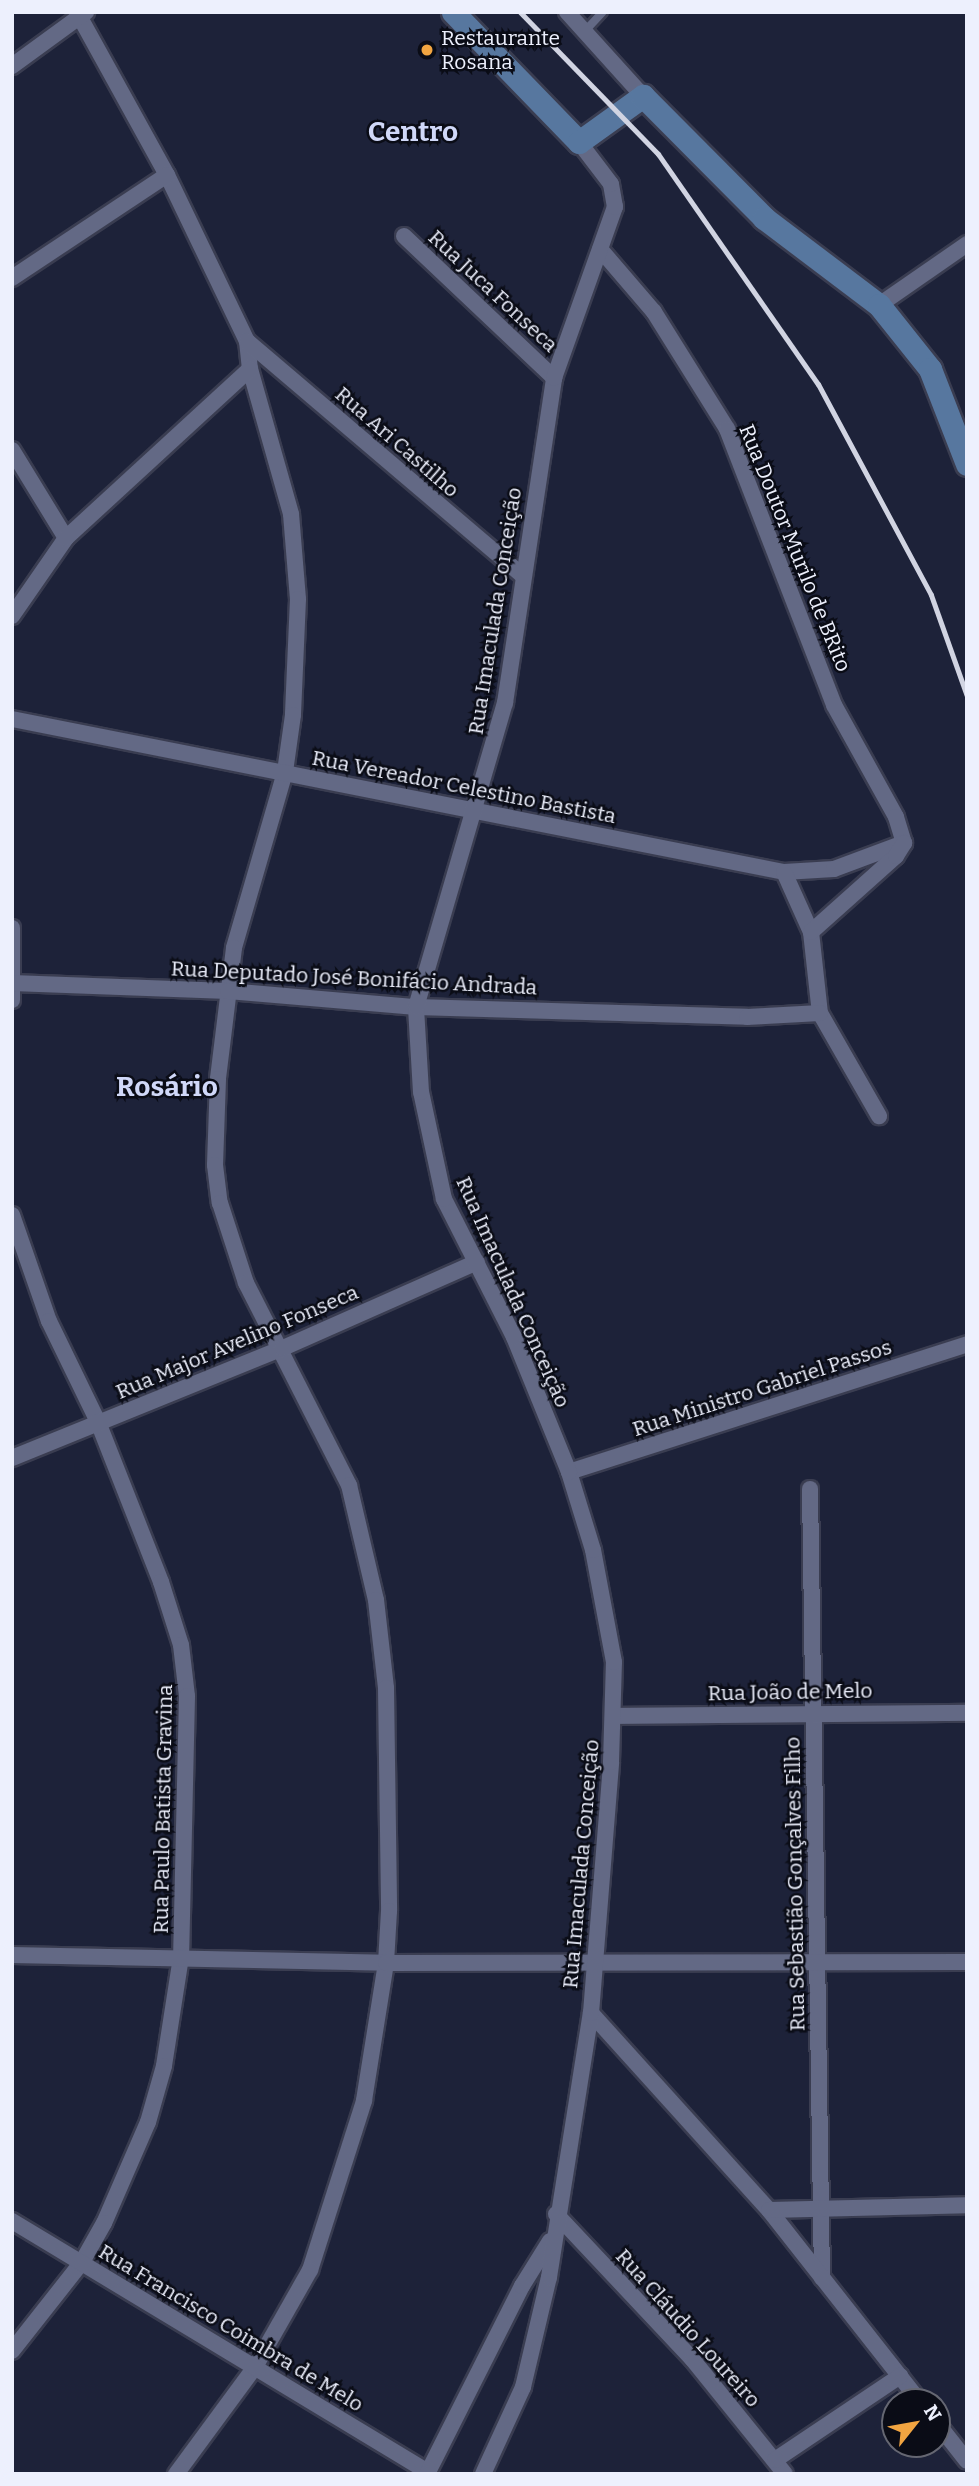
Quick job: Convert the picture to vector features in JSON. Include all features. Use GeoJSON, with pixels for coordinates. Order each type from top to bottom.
{"type":"FeatureCollection","features":[{"type":"Feature","properties":{"kind":"main road"},"geometry":{"type":"LineString","coordinates":[[453,12],[579,142],[643,96],[764,218],[879,304],[930,369],[967,464]]}},
{"type":"Feature","properties":{"kind":"street"},"geometry":{"type":"LineString","coordinates":[[567,12],[643,96]]}},
{"type":"Feature","properties":{"kind":"street"},"geometry":{"type":"LineString","coordinates":[[12,66],[81,15],[167,175],[247,341],[250,369],[279,461],[295,549],[297,659],[285,772],[234,948],[214,1121],[220,1203],[246,1283],[283,1348],[348,1485],[376,1600],[386,1688],[386,1963],[364,2101],[310,2270],[255,2367],[176,2474]]}},
{"type":"Feature","properties":{"kind":"street","name":"Rua Imaculada Conceição"},"geometry":{"type":"LineString","coordinates":[[483,2474],[523,2386],[549,2277],[556,2214],[591,2013],[614,1716],[614,1662],[593,1550],[569,1472],[514,1337],[444,1199],[431,1154],[415,1051],[416,1007],[505,703],[521,574],[554,378],[613,217],[615,197],[602,170],[579,142]]}},
{"type":"Feature","properties":{"kind":"street"},"geometry":{"type":"LineString","coordinates":[[12,278],[167,175]]}},
{"type":"Feature","properties":{"kind":"street","name":"Rua Juca Fonseca"},"geometry":{"type":"LineString","coordinates":[[404,236],[554,378]]}},
{"type":"Feature","properties":{"kind":"street"},"geometry":{"type":"LineString","coordinates":[[879,304],[967,244]]}},
{"type":"Feature","properties":{"kind":"street","name":"Rua Doutor Murilo de BRito"},"geometry":{"type":"LineString","coordinates":[[600,249],[654,312],[727,429],[834,705],[896,817],[904,843]]}},
{"type":"Feature","properties":{"kind":"street","name":"Rua Ari Castilho"},"geometry":{"type":"LineString","coordinates":[[247,341],[521,574]]}},
{"type":"Feature","properties":{"kind":"street"},"geometry":{"type":"LineString","coordinates":[[12,616],[66,538],[250,369]]}},
{"type":"Feature","properties":{"kind":"street"},"geometry":{"type":"LineString","coordinates":[[12,450],[66,538]]}},
{"type":"Feature","properties":{"kind":"street","name":"Rua Vereador Celestino Bastista"},"geometry":{"type":"LineString","coordinates":[[12,719],[783,872],[834,870],[904,843]]}},
{"type":"Feature","properties":{"kind":"street"},"geometry":{"type":"LineString","coordinates":[[811,932],[887,865],[904,843]]}},
{"type":"Feature","properties":{"kind":"street"},"geometry":{"type":"LineString","coordinates":[[783,872],[811,932],[820,1013],[879,1116]]}},
{"type":"Feature","properties":{"kind":"street"},"geometry":{"type":"LineString","coordinates":[[12,928],[12,1000]]}},
{"type":"Feature","properties":{"kind":"street","name":"Rua Deputado José Bonifácio Andrada"},"geometry":{"type":"LineString","coordinates":[[13,983],[228,991],[416,1007],[747,1017],[820,1013]]}},
{"type":"Feature","properties":{"kind":"street","name":"Rua Paulo Batista Gravina"},"geometry":{"type":"LineString","coordinates":[[12,1215],[49,1321],[98,1423],[175,1622],[185,1670],[181,1957],[164,2066],[148,2122],[116,2199],[82,2262],[12,2351]]}},
{"type":"Feature","properties":{"kind":"street","name":"Rua Major Avelino Fonseca"},"geometry":{"type":"LineString","coordinates":[[12,1458],[283,1348],[477,1262]]}},
{"type":"Feature","properties":{"kind":"street","name":"Rua Ministro Gabriel Passos"},"geometry":{"type":"LineString","coordinates":[[569,1472],[967,1344]]}},
{"type":"Feature","properties":{"kind":"street","name":"Rua Sebastião Gonçalves Filho"},"geometry":{"type":"LineString","coordinates":[[810,1489],[822,2278]]}},
{"type":"Feature","properties":{"kind":"street","name":"Rua João de Melo"},"geometry":{"type":"LineString","coordinates":[[614,1716],[813,1711],[967,1713]]}},
{"type":"Feature","properties":{"kind":"street"},"geometry":{"type":"LineString","coordinates":[[12,1955],[386,1963],[967,1962]]}},
{"type":"Feature","properties":{"kind":"street"},"geometry":{"type":"LineString","coordinates":[[591,2013],[769,2210],[909,2388]]}},
{"type":"Feature","properties":{"kind":"street"},"geometry":{"type":"LineString","coordinates":[[769,2210],[967,2205]]}},
{"type":"Feature","properties":{"kind":"street","name":"Rua Cláudio Loureiro"},"geometry":{"type":"LineString","coordinates":[[556,2214],[693,2360],[780,2467]]}},
{"type":"Feature","properties":{"kind":"street","name":"Rua Francisco Coimbra de Melo"},"geometry":{"type":"LineString","coordinates":[[12,2221],[428,2473]]}},
{"type":"Feature","properties":{"kind":"street"},"geometry":{"type":"LineString","coordinates":[[428,2473],[522,2286],[553,2236]]}},
{"type":"Feature","properties":{"kind":"street"},"geometry":{"type":"LineString","coordinates":[[780,2467],[900,2376]]}},
{"type":"Feature","properties":{"kind":"street"},"geometry":{"type":"LineString","coordinates":[[951,2441],[967,2461]]}},
{"type":"Feature","properties":{"kind":"lane"},"geometry":{"type":"LineString","coordinates":[[585,31],[603,12]]}},
{"type":"Feature","properties":{"kind":"railway"},"geometry":{"type":"LineString","coordinates":[[520,12],[658,154],[818,384],[931,595],[967,696]]}},
{"type":"Feature","properties":{"kind":"place","name":"Restaurante Rosana"},"geometry":{"type":"Point","coordinates":[427,50]}},
{"type":"Feature","properties":{"kind":"district","name":"Centro"},"geometry":{"type":"Point","coordinates":[413,132]}},
{"type":"Feature","properties":{"kind":"district","name":"Rosário"},"geometry":{"type":"Point","coordinates":[167,1087]}}]}
